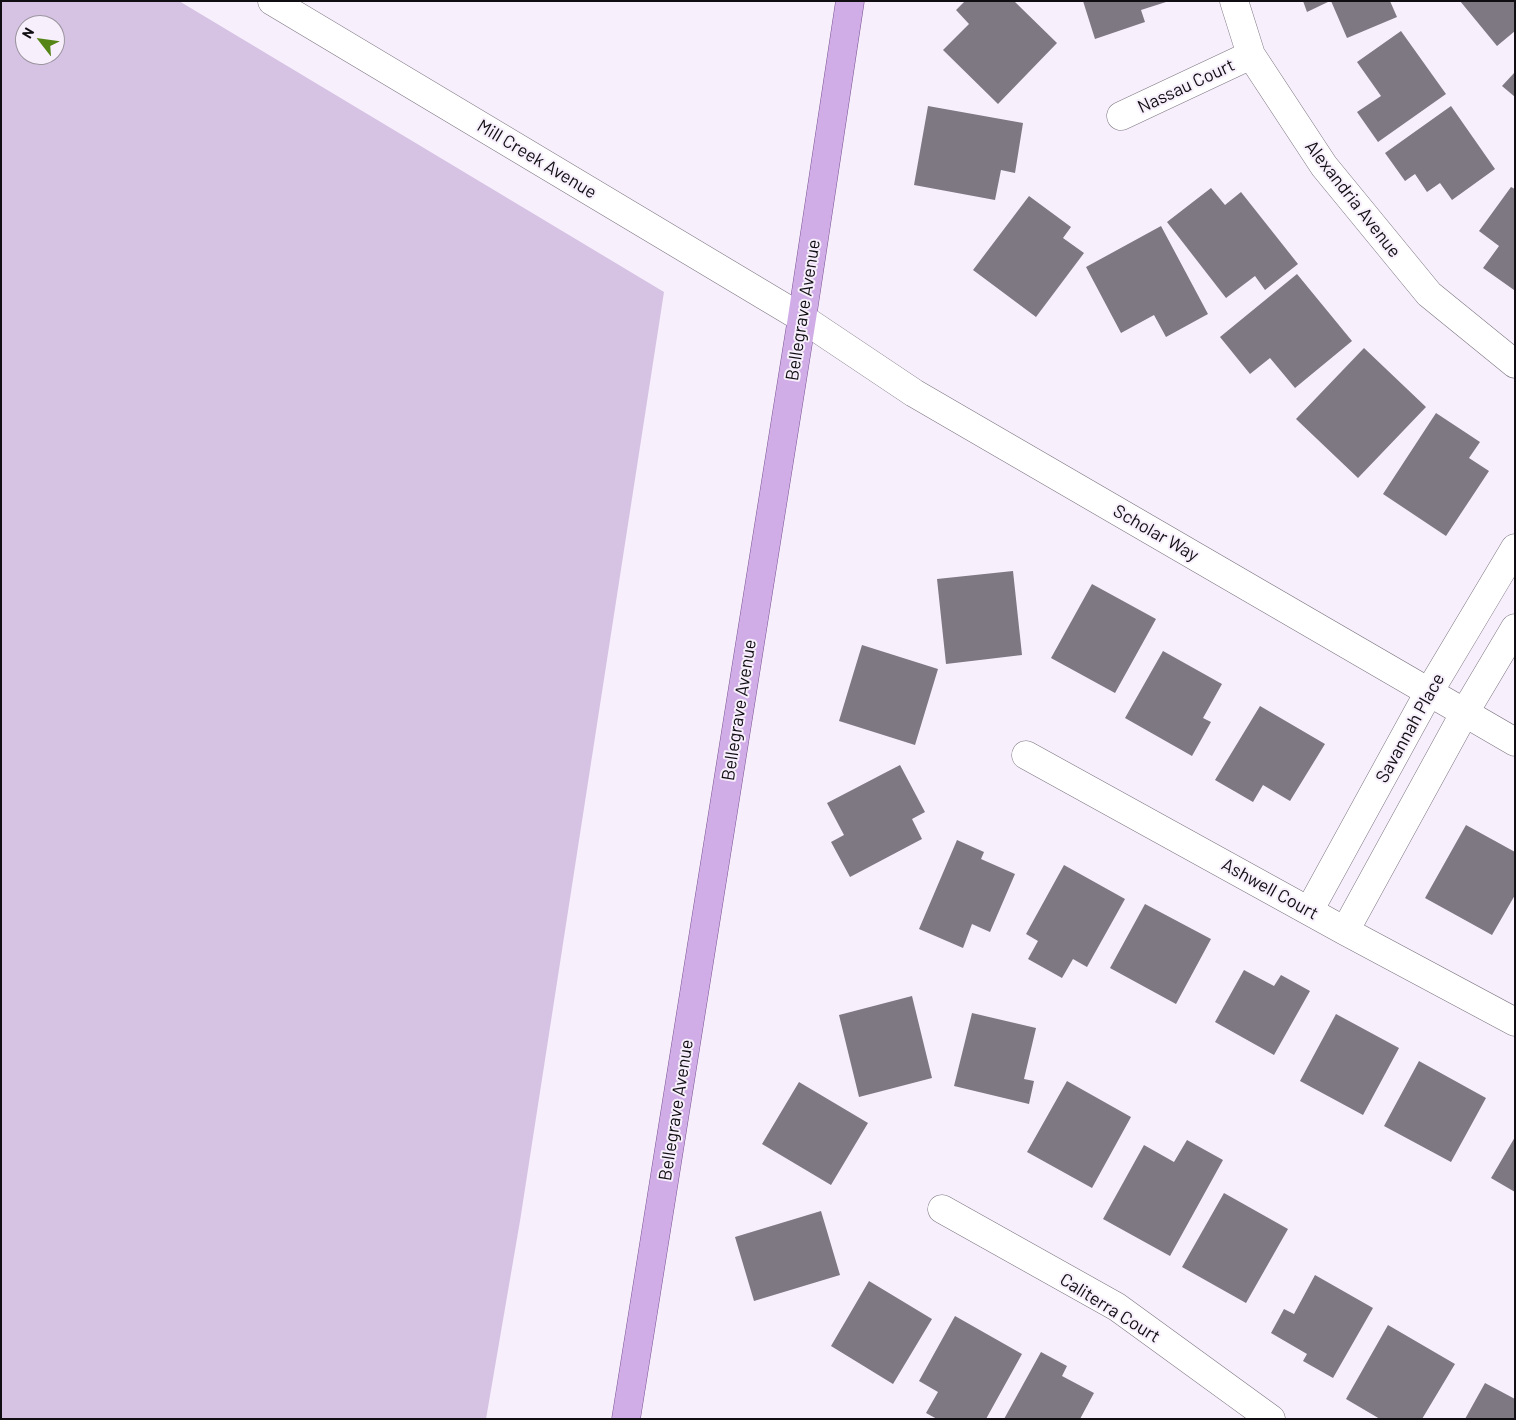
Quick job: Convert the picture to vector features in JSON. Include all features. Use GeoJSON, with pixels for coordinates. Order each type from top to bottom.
{"type":"FeatureCollection","features":[{"type":"Feature","properties":{"kind":"main road","name":"Bellegrave Avenue"},"geometry":{"type":"LineString","coordinates":[[626,1419],[802,318],[850,1]]}},
{"type":"Feature","properties":{"kind":"street","name":"Mill Creek Avenue"},"geometry":{"type":"LineString","coordinates":[[272,1],[802,318]]}},
{"type":"Feature","properties":{"kind":"street","name":"Alexandria Avenue"},"geometry":{"type":"LineString","coordinates":[[1234,1],[1251,55],[1324,166],[1429,294],[1515,364]]}},
{"type":"Feature","properties":{"kind":"street","name":"Nassau Court"},"geometry":{"type":"LineString","coordinates":[[1121,116],[1251,55]]}},
{"type":"Feature","properties":{"kind":"street","name":"Scholar Way"},"geometry":{"type":"LineString","coordinates":[[802,318],[914,392],[1515,742]]}},
{"type":"Feature","properties":{"kind":"street","name":"Savannah Place"},"geometry":{"type":"LineString","coordinates":[[1309,911],[1429,692],[1515,548]]}},
{"type":"Feature","properties":{"kind":"street"},"geometry":{"type":"LineString","coordinates":[[1345,931],[1464,712],[1515,628]]}},
{"type":"Feature","properties":{"kind":"street","name":"Ashwell Court"},"geometry":{"type":"LineString","coordinates":[[1026,755],[1345,931],[1515,1022]]}},
{"type":"Feature","properties":{"kind":"street","name":"Caliterra Court"},"geometry":{"type":"LineString","coordinates":[[942,1209],[1117,1307],[1270,1419]]}},
{"type":"Feature","properties":{"kind":"shaded area"},"geometry":{"type":"Polygon","coordinates":[[[1,1],[179,1],[664,292],[520,1221],[486,1419],[1,1419],[1,1]]]}},
{"type":"Feature","properties":{"kind":"building"},"geometry":{"type":"Polygon","coordinates":[[[965,1],[1014,1],[1057,43],[998,104],[943,50],[969,24],[956,10],[965,1]]]}},
{"type":"Feature","properties":{"kind":"building"},"geometry":{"type":"Polygon","coordinates":[[[1083,1],[1166,2],[1141,10],[1145,22],[1095,39],[1083,1]]]}},
{"type":"Feature","properties":{"kind":"building"},"geometry":{"type":"Polygon","coordinates":[[[1303,1],[1330,1],[1307,12],[1303,1]]]}},
{"type":"Feature","properties":{"kind":"building"},"geometry":{"type":"Polygon","coordinates":[[[1331,1],[1390,1],[1397,17],[1347,38],[1331,1]]]}},
{"type":"Feature","properties":{"kind":"building"},"geometry":{"type":"Polygon","coordinates":[[[1460,1],[1515,1],[1515,31],[1497,46],[1460,1]]]}},
{"type":"Feature","properties":{"kind":"building"},"geometry":{"type":"Polygon","coordinates":[[[1401,31],[1446,94],[1378,142],[1357,112],[1381,96],[1357,62],[1401,31]]]}},
{"type":"Feature","properties":{"kind":"building"},"geometry":{"type":"Polygon","coordinates":[[[1515,72],[1515,97],[1502,86],[1515,72]]]}},
{"type":"Feature","properties":{"kind":"building"},"geometry":{"type":"Polygon","coordinates":[[[928,106],[1023,123],[1015,173],[1001,170],[995,200],[914,185],[928,106]]]}},
{"type":"Feature","properties":{"kind":"building"},"geometry":{"type":"Polygon","coordinates":[[[1451,106],[1495,169],[1452,200],[1440,183],[1427,192],[1415,174],[1405,181],[1385,153],[1451,106]]]}},
{"type":"Feature","properties":{"kind":"building"},"geometry":{"type":"Polygon","coordinates":[[[1511,187],[1515,189],[1514,290],[1483,268],[1499,246],[1479,231],[1511,187]]]}},
{"type":"Feature","properties":{"kind":"building"},"geometry":{"type":"Polygon","coordinates":[[[1211,188],[1225,205],[1241,192],[1298,264],[1265,290],[1255,276],[1226,298],[1167,222],[1211,188]]]}},
{"type":"Feature","properties":{"kind":"building"},"geometry":{"type":"Polygon","coordinates":[[[1029,196],[1071,227],[1063,238],[1084,253],[1036,317],[973,270],[1029,196]]]}},
{"type":"Feature","properties":{"kind":"building"},"geometry":{"type":"Polygon","coordinates":[[[1161,226],[1208,314],[1166,337],[1154,315],[1121,333],[1086,267],[1161,226]]]}},
{"type":"Feature","properties":{"kind":"building"},"geometry":{"type":"Polygon","coordinates":[[[1297,274],[1352,341],[1295,388],[1270,358],[1250,374],[1220,337],[1297,274]]]}},
{"type":"Feature","properties":{"kind":"building"},"geometry":{"type":"Polygon","coordinates":[[[1364,348],[1426,407],[1358,478],[1296,419],[1364,348]]]}},
{"type":"Feature","properties":{"kind":"building"},"geometry":{"type":"Polygon","coordinates":[[[1436,413],[1480,442],[1469,458],[1489,471],[1446,536],[1383,494],[1436,413]]]}},
{"type":"Feature","properties":{"kind":"building"},"geometry":{"type":"Polygon","coordinates":[[[1013,571],[1022,655],[946,664],[937,579],[1013,571]]]}},
{"type":"Feature","properties":{"kind":"building"},"geometry":{"type":"Polygon","coordinates":[[[1092,584],[1156,619],[1115,693],[1051,658],[1092,584]]]}},
{"type":"Feature","properties":{"kind":"building"},"geometry":{"type":"Polygon","coordinates":[[[862,645],[938,669],[915,745],[839,721],[862,645]]]}},
{"type":"Feature","properties":{"kind":"building"},"geometry":{"type":"Polygon","coordinates":[[[1163,651],[1222,684],[1203,718],[1211,722],[1192,756],[1125,718],[1163,651]]]}},
{"type":"Feature","properties":{"kind":"building"},"geometry":{"type":"Polygon","coordinates":[[[1260,706],[1325,744],[1290,801],[1263,785],[1253,802],[1215,780],[1260,706]]]}},
{"type":"Feature","properties":{"kind":"building"},"geometry":{"type":"Polygon","coordinates":[[[900,765],[925,812],[912,819],[922,839],[850,877],[831,842],[844,835],[827,803],[900,765]]]}},
{"type":"Feature","properties":{"kind":"building"},"geometry":{"type":"Polygon","coordinates":[[[1466,825],[1515,852],[1515,895],[1492,935],[1425,898],[1466,825]]]}},
{"type":"Feature","properties":{"kind":"building"},"geometry":{"type":"Polygon","coordinates":[[[957,840],[984,852],[981,859],[1015,874],[990,932],[972,924],[963,948],[919,929],[957,840]]]}},
{"type":"Feature","properties":{"kind":"building"},"geometry":{"type":"Polygon","coordinates":[[[1064,865],[1125,899],[1087,967],[1073,959],[1062,978],[1028,959],[1038,941],[1026,934],[1064,865]]]}},
{"type":"Feature","properties":{"kind":"building"},"geometry":{"type":"Polygon","coordinates":[[[1145,904],[1211,939],[1176,1004],[1110,968],[1145,904]]]}},
{"type":"Feature","properties":{"kind":"building"},"geometry":{"type":"Polygon","coordinates":[[[1244,970],[1274,986],[1281,975],[1310,991],[1274,1055],[1215,1022],[1244,970]]]}},
{"type":"Feature","properties":{"kind":"building"},"geometry":{"type":"Polygon","coordinates":[[[912,996],[932,1078],[859,1097],[839,1015],[912,996]]]}},
{"type":"Feature","properties":{"kind":"building"},"geometry":{"type":"Polygon","coordinates":[[[972,1013],[1036,1028],[1024,1079],[1034,1081],[1029,1104],[954,1086],[972,1013]]]}},
{"type":"Feature","properties":{"kind":"building"},"geometry":{"type":"Polygon","coordinates":[[[1336,1014],[1399,1048],[1363,1115],[1300,1081],[1336,1014]]]}},
{"type":"Feature","properties":{"kind":"building"},"geometry":{"type":"Polygon","coordinates":[[[1419,1061],[1486,1098],[1451,1162],[1384,1126],[1419,1061]]]}},
{"type":"Feature","properties":{"kind":"building"},"geometry":{"type":"Polygon","coordinates":[[[1067,1081],[1131,1117],[1092,1188],[1027,1152],[1067,1081]]]}},
{"type":"Feature","properties":{"kind":"building"},"geometry":{"type":"Polygon","coordinates":[[[799,1082],[868,1123],[831,1185],[762,1144],[799,1082]]]}},
{"type":"Feature","properties":{"kind":"building"},"geometry":{"type":"Polygon","coordinates":[[[1515,1137],[1515,1192],[1491,1178],[1515,1137]]]}},
{"type":"Feature","properties":{"kind":"building"},"geometry":{"type":"Polygon","coordinates":[[[1187,1140],[1223,1160],[1170,1256],[1103,1219],[1144,1145],[1174,1162],[1187,1140]]]}},
{"type":"Feature","properties":{"kind":"building"},"geometry":{"type":"Polygon","coordinates":[[[1224,1193],[1288,1229],[1246,1303],[1182,1267],[1224,1193]]]}},
{"type":"Feature","properties":{"kind":"building"},"geometry":{"type":"Polygon","coordinates":[[[821,1211],[840,1275],[754,1301],[735,1237],[821,1211]]]}},
{"type":"Feature","properties":{"kind":"building"},"geometry":{"type":"Polygon","coordinates":[[[1315,1275],[1373,1308],[1333,1378],[1303,1361],[1307,1354],[1271,1333],[1284,1309],[1294,1314],[1315,1275]]]}},
{"type":"Feature","properties":{"kind":"building"},"geometry":{"type":"Polygon","coordinates":[[[869,1281],[932,1319],[893,1384],[831,1346],[869,1281]]]}},
{"type":"Feature","properties":{"kind":"building"},"geometry":{"type":"Polygon","coordinates":[[[955,1316],[1022,1354],[986,1419],[937,1419],[926,1413],[938,1392],[919,1381],[955,1316]]]}},
{"type":"Feature","properties":{"kind":"building"},"geometry":{"type":"Polygon","coordinates":[[[1388,1325],[1455,1364],[1422,1419],[1380,1419],[1346,1399],[1388,1325]]]}},
{"type":"Feature","properties":{"kind":"building"},"geometry":{"type":"Polygon","coordinates":[[[1041,1352],[1067,1366],[1062,1376],[1094,1393],[1080,1419],[1004,1419],[1041,1352]]]}},
{"type":"Feature","properties":{"kind":"building"},"geometry":{"type":"Polygon","coordinates":[[[1485,1383],[1515,1399],[1515,1419],[1465,1419],[1485,1383]]]}}]}
